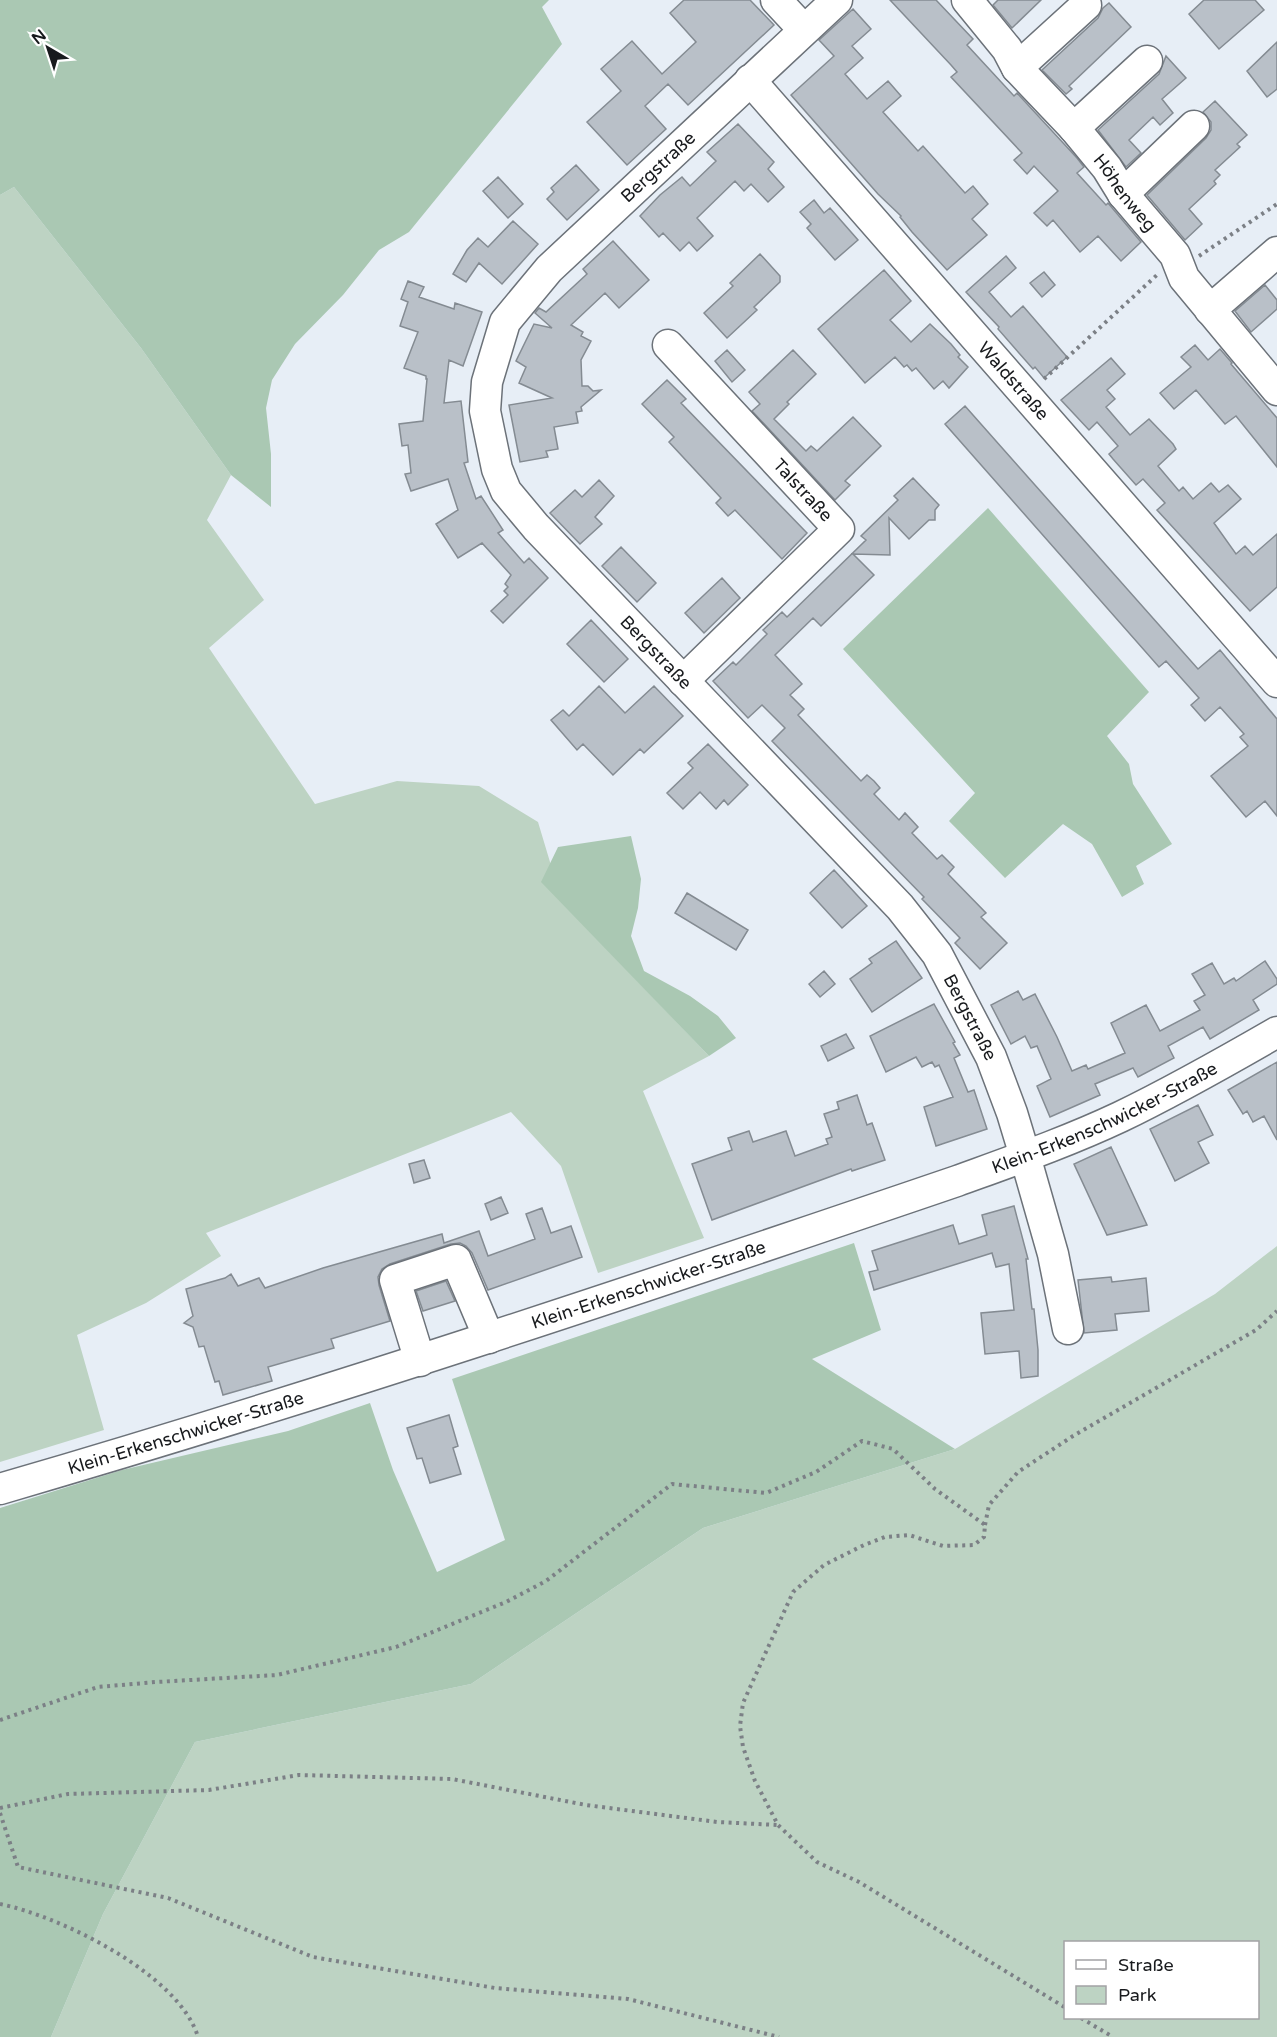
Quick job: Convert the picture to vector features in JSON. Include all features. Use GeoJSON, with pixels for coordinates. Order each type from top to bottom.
{"type":"FeatureCollection","features":[{"type":"Feature","properties":{"kind":"street"},"geometry":{"type":"LineString","coordinates":[[776,0],[804,30]]}},
{"type":"Feature","properties":{"kind":"street","name":"Bergstraße"},"geometry":{"type":"LineString","coordinates":[[837,0],[549,269],[505,322],[487,382],[485,411],[497,469],[506,491],[536,526],[900,907],[937,954],[991,1057],[1012,1113],[1053,1254],[1068,1329]]}},
{"type":"Feature","properties":{"kind":"street","name":"Höhenweg"},"geometry":{"type":"LineString","coordinates":[[970,1],[1007,49],[1017,68],[1074,128],[1107,168],[1123,194],[1175,255],[1184,278],[1210,310],[1271,372]]}},
{"type":"Feature","properties":{"kind":"street"},"geometry":{"type":"LineString","coordinates":[[1017,68],[1086,5]]}},
{"type":"Feature","properties":{"kind":"street"},"geometry":{"type":"LineString","coordinates":[[1074,128],[1147,61]]}},
{"type":"Feature","properties":{"kind":"street","name":"Waldstraße"},"geometry":{"type":"LineString","coordinates":[[750,80],[1277,682]]}},
{"type":"Feature","properties":{"kind":"street"},"geometry":{"type":"LineString","coordinates":[[1123,194],[1194,126]]}},
{"type":"Feature","properties":{"kind":"street"},"geometry":{"type":"LineString","coordinates":[[1210,310],[1277,252]]}},
{"type":"Feature","properties":{"kind":"street","name":"Talstraße"},"geometry":{"type":"LineString","coordinates":[[668,345],[839,530],[683,681]]}},
{"type":"Feature","properties":{"kind":"street","name":"Klein-Erkenschwicker-Straße"},"geometry":{"type":"LineString","coordinates":[[0,1489],[167,1440],[420,1361],[870,1211],[1025,1156],[1118,1118],[1206,1074],[1277,1032]]}},
{"type":"Feature","properties":{"kind":"street"},"geometry":{"type":"LineString","coordinates":[[420,1361],[395,1280],[456,1260],[489,1338]]}},
{"type":"Feature","properties":{"kind":"path"},"geometry":{"type":"LineString","coordinates":[[1026,395],[1160,272],[1180,270],[1277,204]]}},
{"type":"Feature","properties":{"kind":"path"},"geometry":{"type":"LineString","coordinates":[[1064,2007],[859,1882],[817,1862],[778,1825],[755,1781],[743,1747],[740,1726],[743,1703],[793,1592],[824,1565],[864,1545],[885,1538],[909,1535],[943,1546],[974,1545],[984,1537],[989,1505],[1018,1472],[1073,1436],[1256,1329],[1277,1311]]}},
{"type":"Feature","properties":{"kind":"path"},"geometry":{"type":"LineString","coordinates":[[0,1720],[98,1687],[276,1675],[396,1647],[506,1602],[546,1581],[672,1484],[766,1493],[816,1472],[862,1441],[893,1449],[934,1489],[986,1525]]}},
{"type":"Feature","properties":{"kind":"path"},"geometry":{"type":"LineString","coordinates":[[0,1808],[68,1794],[209,1790],[299,1775],[452,1779],[586,1805],[717,1822],[778,1825]]}},
{"type":"Feature","properties":{"kind":"path"},"geometry":{"type":"LineString","coordinates":[[0,1813],[18,1867],[168,1898],[313,1957],[495,1988],[628,1999],[779,2037]]}},
{"type":"Feature","properties":{"kind":"path"},"geometry":{"type":"LineString","coordinates":[[0,1904],[20,1908],[64,1925],[121,1956],[154,1978],[187,2013],[198,2037]]}},
{"type":"Feature","properties":{"kind":"path"},"geometry":{"type":"LineString","coordinates":[[1083,2019],[1113,2037]]}},
{"type":"Feature","properties":{"kind":"green space"},"geometry":{"type":"Polygon","coordinates":[[[0,0],[549,0],[542,7],[562,44],[409,232],[379,250],[343,295],[295,344],[272,380],[266,408],[271,454],[271,507],[231,475],[141,348],[14,187],[0,195],[0,0]]]}},
{"type":"Feature","properties":{"kind":"green space"},"geometry":{"type":"Polygon","coordinates":[[[14,187],[141,348],[231,475],[207,520],[264,600],[209,648],[315,804],[397,781],[479,786],[538,822],[562,902],[709,1056],[643,1091],[704,1238],[598,1273],[561,1166],[511,1112],[206,1233],[221,1256],[146,1303],[77,1335],[104,1430],[0,1462],[0,195],[14,187]]]}},
{"type":"Feature","properties":{"kind":"green space"},"geometry":{"type":"Polygon","coordinates":[[[988,508],[1149,692],[1107,736],[1129,764],[1133,784],[1172,844],[1136,866],[1144,884],[1122,897],[1092,844],[1063,824],[1005,878],[949,821],[975,793],[843,649],[988,508]]]}},
{"type":"Feature","properties":{"kind":"green space"},"geometry":{"type":"Polygon","coordinates":[[[631,836],[641,879],[638,908],[631,936],[644,971],[690,996],[718,1016],[736,1038],[709,1056],[541,882],[558,847],[631,836]]]}},
{"type":"Feature","properties":{"kind":"green space"},"geometry":{"type":"Polygon","coordinates":[[[854,1243],[881,1330],[812,1359],[955,1449],[703,1528],[471,1684],[195,1742],[103,1914],[51,2037],[0,2037],[0,1508],[122,1470],[288,1431],[370,1403],[393,1470],[437,1572],[505,1540],[452,1379],[854,1243]]]}},
{"type":"Feature","properties":{"kind":"green space"},"geometry":{"type":"Polygon","coordinates":[[[1277,1246],[1277,2037],[51,2037],[103,1914],[195,1742],[471,1684],[703,1528],[955,1449],[1215,1294],[1277,1246]]]}},
{"type":"Feature","properties":{"kind":"building"},"geometry":{"type":"Polygon","coordinates":[[[684,0],[750,0],[774,25],[688,105],[668,84],[645,106],[666,129],[627,165],[587,122],[621,91],[601,69],[632,41],[662,74],[696,42],[670,13],[684,0]]]}},
{"type":"Feature","properties":{"kind":"building"},"geometry":{"type":"Polygon","coordinates":[[[890,0],[936,0],[973,39],[967,45],[1014,96],[1017,93],[1077,158],[1084,167],[1077,173],[1106,205],[1108,203],[1141,242],[1121,261],[1098,236],[1080,252],[1053,220],[1047,226],[1034,213],[1058,191],[1034,166],[1027,174],[1014,160],[1022,153],[951,77],[957,72],[890,0]]]}},
{"type":"Feature","properties":{"kind":"building"},"geometry":{"type":"Polygon","coordinates":[[[998,0],[1041,0],[1012,28],[993,5],[998,0]]]}},
{"type":"Feature","properties":{"kind":"building"},"geometry":{"type":"Polygon","coordinates":[[[1204,0],[1255,0],[1264,10],[1219,49],[1189,14],[1204,0]]]}},
{"type":"Feature","properties":{"kind":"building"},"geometry":{"type":"Polygon","coordinates":[[[1109,3],[1131,27],[1069,86],[1072,89],[1066,94],[1042,70],[1098,18],[1103,8],[1109,3]]]}},
{"type":"Feature","properties":{"kind":"building"},"geometry":{"type":"Polygon","coordinates":[[[853,9],[871,29],[852,46],[863,58],[845,74],[867,99],[888,81],[901,96],[883,112],[918,151],[923,146],[965,193],[973,186],[988,204],[972,219],[987,235],[947,270],[791,95],[834,56],[819,40],[853,9]]]}},
{"type":"Feature","properties":{"kind":"building"},"geometry":{"type":"Polygon","coordinates":[[[1277,42],[1277,89],[1267,97],[1247,71],[1277,42]]]}},
{"type":"Feature","properties":{"kind":"building"},"geometry":{"type":"Polygon","coordinates":[[[1166,56],[1186,78],[1162,99],[1173,113],[1160,125],[1153,117],[1129,140],[1141,153],[1126,167],[1098,130],[1159,74],[1166,56]]]}},
{"type":"Feature","properties":{"kind":"building"},"geometry":{"type":"Polygon","coordinates":[[[1215,101],[1247,135],[1237,144],[1240,147],[1215,170],[1220,175],[1214,181],[1216,184],[1189,209],[1202,224],[1185,240],[1147,195],[1206,138],[1211,130],[1211,122],[1203,112],[1215,101]]]}},
{"type":"Feature","properties":{"kind":"building"},"geometry":{"type":"Polygon","coordinates":[[[738,124],[774,162],[768,169],[784,187],[768,202],[751,184],[744,191],[735,181],[697,218],[713,236],[697,251],[689,242],[680,251],[663,233],[659,237],[640,216],[682,177],[690,186],[716,161],[707,152],[738,124]]]}},
{"type":"Feature","properties":{"kind":"building"},"geometry":{"type":"Polygon","coordinates":[[[576,165],[599,190],[567,220],[547,199],[554,192],[551,188],[576,165]]]}},
{"type":"Feature","properties":{"kind":"building"},"geometry":{"type":"Polygon","coordinates":[[[498,177],[523,204],[508,218],[483,191],[498,177]]]}},
{"type":"Feature","properties":{"kind":"building"},"geometry":{"type":"Polygon","coordinates":[[[814,200],[824,213],[830,208],[858,240],[835,260],[807,228],[811,224],[800,212],[814,200]]]}},
{"type":"Feature","properties":{"kind":"building"},"geometry":{"type":"Polygon","coordinates":[[[513,221],[538,244],[502,284],[479,263],[466,282],[453,274],[467,250],[478,238],[488,247],[513,221]]]}},
{"type":"Feature","properties":{"kind":"building"},"geometry":{"type":"Polygon","coordinates":[[[613,241],[649,280],[619,308],[605,293],[571,325],[583,332],[581,336],[591,341],[581,360],[582,386],[588,386],[593,391],[601,390],[581,407],[582,411],[576,412],[578,423],[554,427],[558,449],[546,451],[548,457],[520,462],[509,405],[552,398],[519,383],[526,367],[516,361],[534,324],[552,328],[535,313],[539,308],[546,312],[587,274],[583,269],[613,241]]]}},
{"type":"Feature","properties":{"kind":"building"},"geometry":{"type":"Polygon","coordinates":[[[760,254],[780,276],[780,282],[754,307],[757,310],[727,338],[704,313],[733,286],[730,283],[760,254]]]}},
{"type":"Feature","properties":{"kind":"building"},"geometry":{"type":"Polygon","coordinates":[[[1006,256],[1016,268],[989,292],[1011,317],[1023,306],[1067,357],[1044,378],[1035,367],[1033,369],[998,329],[999,327],[966,292],[1006,256]]]}},
{"type":"Feature","properties":{"kind":"building"},"geometry":{"type":"Polygon","coordinates":[[[884,270],[911,301],[890,320],[911,342],[930,324],[951,344],[960,355],[958,357],[968,367],[949,388],[943,381],[934,389],[916,368],[912,371],[907,365],[904,367],[895,357],[865,383],[818,329],[884,270]]]}},
{"type":"Feature","properties":{"kind":"building"},"geometry":{"type":"Polygon","coordinates":[[[1044,272],[1055,285],[1042,297],[1030,283],[1044,272]]]}},
{"type":"Feature","properties":{"kind":"building"},"geometry":{"type":"Polygon","coordinates":[[[408,281],[424,287],[419,297],[454,309],[455,303],[482,312],[463,366],[449,360],[444,403],[461,401],[468,462],[464,463],[476,499],[481,496],[503,530],[498,533],[524,563],[529,558],[548,578],[503,623],[491,611],[508,595],[504,591],[508,587],[505,584],[511,575],[482,543],[458,558],[436,524],[458,510],[448,479],[411,491],[405,474],[411,473],[408,445],[402,446],[399,424],[423,421],[427,379],[426,376],[404,368],[418,332],[400,326],[408,302],[401,299],[408,281]]]}},
{"type":"Feature","properties":{"kind":"building"},"geometry":{"type":"Polygon","coordinates":[[[1265,285],[1277,300],[1277,309],[1251,332],[1235,311],[1265,285]]]}},
{"type":"Feature","properties":{"kind":"building"},"geometry":{"type":"Polygon","coordinates":[[[1195,345],[1208,360],[1220,349],[1277,418],[1277,467],[1236,416],[1225,424],[1196,390],[1174,409],[1160,393],[1191,367],[1181,357],[1195,345]]]}},
{"type":"Feature","properties":{"kind":"building"},"geometry":{"type":"Polygon","coordinates":[[[727,350],[745,370],[732,382],[715,361],[727,350]]]}},
{"type":"Feature","properties":{"kind":"building"},"geometry":{"type":"Polygon","coordinates":[[[793,350],[816,374],[787,402],[789,404],[774,419],[806,451],[811,446],[817,451],[853,417],[881,446],[845,481],[850,485],[835,500],[752,411],[760,404],[749,392],[793,350]]]}},
{"type":"Feature","properties":{"kind":"building"},"geometry":{"type":"Polygon","coordinates":[[[1111,358],[1125,374],[1107,390],[1115,399],[1106,407],[1130,435],[1149,419],[1173,444],[1176,449],[1158,466],[1179,491],[1183,487],[1193,499],[1211,483],[1219,492],[1228,485],[1241,499],[1214,523],[1236,554],[1245,546],[1253,555],[1277,534],[1277,587],[1250,611],[1157,510],[1165,503],[1143,479],[1136,485],[1113,459],[1109,454],[1118,446],[1097,422],[1089,430],[1061,400],[1111,358]]]}},
{"type":"Feature","properties":{"kind":"building"},"geometry":{"type":"Polygon","coordinates":[[[667,380],[686,399],[681,403],[807,533],[782,559],[735,510],[728,516],[716,503],[721,498],[669,442],[674,437],[642,404],[667,380]]]}},
{"type":"Feature","properties":{"kind":"building"},"geometry":{"type":"Polygon","coordinates":[[[965,406],[1198,669],[1220,650],[1277,719],[1277,816],[1265,801],[1246,817],[1211,776],[1248,746],[1240,737],[1244,734],[1220,707],[1205,721],[1191,705],[1199,698],[1166,661],[1159,667],[945,424],[965,406]]]}},
{"type":"Feature","properties":{"kind":"building"},"geometry":{"type":"Polygon","coordinates":[[[913,478],[939,505],[935,510],[935,520],[929,520],[909,539],[889,518],[890,555],[853,554],[874,575],[821,626],[813,618],[775,655],[802,684],[790,695],[804,709],[798,715],[861,781],[867,775],[874,781],[880,788],[874,794],[899,820],[905,813],[918,827],[912,833],[937,859],[942,855],[954,867],[948,874],[986,913],[981,917],[1007,943],[980,969],[955,943],[960,938],[922,899],[924,897],[772,741],[785,728],[762,705],[748,718],[713,681],[733,662],[736,665],[767,634],[763,630],[782,612],[787,617],[866,540],[861,536],[898,500],[894,496],[913,478]]]}},
{"type":"Feature","properties":{"kind":"building"},"geometry":{"type":"Polygon","coordinates":[[[599,480],[614,496],[595,517],[602,524],[580,544],[550,513],[575,490],[582,497],[599,480]]]}},
{"type":"Feature","properties":{"kind":"building"},"geometry":{"type":"Polygon","coordinates":[[[621,547],[656,583],[637,602],[602,566],[621,547]]]}},
{"type":"Feature","properties":{"kind":"building"},"geometry":{"type":"Polygon","coordinates":[[[722,578],[740,598],[704,633],[685,613],[722,578]]]}},
{"type":"Feature","properties":{"kind":"building"},"geometry":{"type":"Polygon","coordinates":[[[591,620],[628,659],[604,682],[567,644],[591,620]]]}},
{"type":"Feature","properties":{"kind":"building"},"geometry":{"type":"Polygon","coordinates":[[[599,686],[625,713],[654,686],[683,716],[644,753],[640,749],[613,775],[583,744],[577,750],[551,720],[563,710],[569,716],[599,686]]]}},
{"type":"Feature","properties":{"kind":"building"},"geometry":{"type":"Polygon","coordinates":[[[708,744],[748,785],[728,805],[724,800],[716,809],[700,792],[683,809],[667,793],[693,768],[688,763],[708,744]]]}},
{"type":"Feature","properties":{"kind":"building"},"geometry":{"type":"Polygon","coordinates":[[[834,870],[867,906],[842,928],[810,893],[834,870]]]}},
{"type":"Feature","properties":{"kind":"building"},"geometry":{"type":"Polygon","coordinates":[[[687,893],[748,930],[736,950],[675,913],[687,893]]]}},
{"type":"Feature","properties":{"kind":"building"},"geometry":{"type":"Polygon","coordinates":[[[896,941],[922,978],[872,1012],[850,979],[872,963],[869,959],[896,941]]]}},
{"type":"Feature","properties":{"kind":"building"},"geometry":{"type":"Polygon","coordinates":[[[1265,961],[1277,979],[1277,984],[1253,1000],[1259,1010],[1210,1039],[1203,1027],[1168,1046],[1174,1058],[1138,1077],[1133,1068],[1095,1084],[1100,1095],[1050,1117],[1037,1086],[1051,1079],[1037,1046],[1031,1048],[1025,1036],[1011,1044],[991,1005],[1018,991],[1023,1000],[1035,994],[1072,1071],[1086,1065],[1088,1069],[1125,1053],[1111,1023],[1146,1005],[1160,1031],[1200,1010],[1194,1001],[1205,995],[1192,974],[1212,963],[1224,984],[1234,978],[1236,981],[1265,961]]]}},
{"type":"Feature","properties":{"kind":"building"},"geometry":{"type":"Polygon","coordinates":[[[824,971],[835,984],[820,997],[809,984],[824,971]]]}},
{"type":"Feature","properties":{"kind":"building"},"geometry":{"type":"Polygon","coordinates":[[[934,1004],[955,1042],[953,1043],[960,1055],[954,1058],[968,1092],[974,1090],[987,1129],[936,1146],[924,1107],[953,1097],[939,1065],[935,1067],[932,1062],[922,1067],[916,1057],[886,1072],[870,1036],[934,1004]]]}},
{"type":"Feature","properties":{"kind":"building"},"geometry":{"type":"Polygon","coordinates":[[[846,1034],[854,1048],[828,1061],[821,1046],[846,1034]]]}},
{"type":"Feature","properties":{"kind":"building"},"geometry":{"type":"Polygon","coordinates":[[[1277,1062],[1277,1140],[1264,1116],[1253,1122],[1247,1111],[1243,1114],[1228,1090],[1277,1062]]]}},
{"type":"Feature","properties":{"kind":"building"},"geometry":{"type":"Polygon","coordinates":[[[857,1095],[867,1125],[872,1123],[885,1160],[852,1171],[851,1169],[712,1220],[692,1164],[732,1150],[728,1138],[749,1131],[753,1142],[786,1131],[795,1156],[828,1144],[826,1139],[832,1137],[824,1114],[839,1109],[837,1102],[857,1095]]]}},
{"type":"Feature","properties":{"kind":"building"},"geometry":{"type":"Polygon","coordinates":[[[1198,1105],[1213,1135],[1198,1142],[1209,1163],[1175,1181],[1150,1129],[1198,1105]]]}},
{"type":"Feature","properties":{"kind":"building"},"geometry":{"type":"Polygon","coordinates":[[[1111,1147],[1147,1225],[1107,1235],[1074,1164],[1111,1147]]]}},
{"type":"Feature","properties":{"kind":"building"},"geometry":{"type":"Polygon","coordinates":[[[424,1160],[430,1178],[414,1183],[409,1164],[424,1160]]]}},
{"type":"Feature","properties":{"kind":"building"},"geometry":{"type":"Polygon","coordinates":[[[501,1197],[508,1213],[491,1220],[485,1204],[501,1197]]]}},
{"type":"Feature","properties":{"kind":"building"},"geometry":{"type":"Polygon","coordinates":[[[1014,1206],[1028,1259],[1026,1259],[1038,1350],[1038,1376],[1021,1378],[1019,1351],[985,1354],[981,1313],[1014,1310],[1009,1264],[996,1267],[992,1253],[874,1290],[869,1272],[878,1270],[872,1251],[953,1225],[959,1244],[987,1235],[982,1215],[1014,1206]]]}},
{"type":"Feature","properties":{"kind":"building"},"geometry":{"type":"Polygon","coordinates":[[[542,1208],[551,1233],[571,1226],[582,1257],[488,1290],[472,1253],[460,1243],[390,1264],[382,1269],[378,1277],[390,1321],[331,1339],[334,1348],[268,1367],[272,1381],[223,1395],[219,1381],[215,1382],[204,1346],[199,1347],[193,1327],[184,1323],[193,1316],[186,1289],[225,1278],[231,1274],[238,1286],[259,1278],[265,1288],[323,1268],[442,1234],[444,1243],[479,1231],[488,1256],[535,1239],[526,1214],[542,1208]]]}},
{"type":"Feature","properties":{"kind":"building"},"geometry":{"type":"Polygon","coordinates":[[[1111,1277],[1112,1282],[1146,1278],[1149,1311],[1115,1314],[1117,1330],[1084,1333],[1078,1280],[1111,1277]]]}},
{"type":"Feature","properties":{"kind":"building"},"geometry":{"type":"Polygon","coordinates":[[[446,1281],[455,1301],[423,1311],[416,1291],[446,1281]]]}},
{"type":"Feature","properties":{"kind":"building"},"geometry":{"type":"Polygon","coordinates":[[[449,1415],[458,1446],[453,1448],[461,1474],[430,1483],[422,1458],[417,1459],[407,1428],[449,1415]]]}}]}
